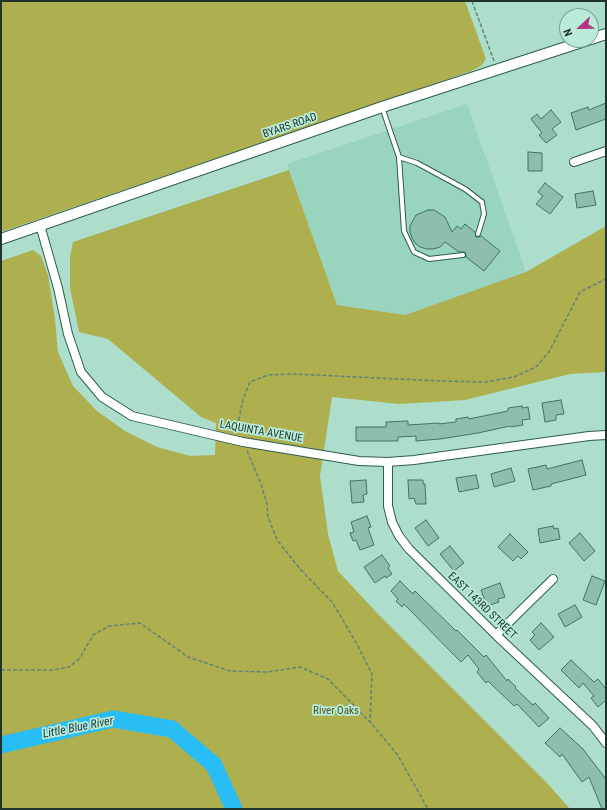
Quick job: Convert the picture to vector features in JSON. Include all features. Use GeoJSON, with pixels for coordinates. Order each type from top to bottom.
{"type":"FeatureCollection","features":[{"type":"Feature","properties":{"kind":"street","name":"BYARS ROAD"},"geometry":{"type":"LineString","coordinates":[[1,239],[382,107],[563,48]]}},
{"type":"Feature","properties":{"kind":"street"},"geometry":{"type":"LineString","coordinates":[[574,162],[606,151]]}},
{"type":"Feature","properties":{"kind":"street","name":"LAQUINTA AVENUE"},"geometry":{"type":"LineString","coordinates":[[40,225],[58,288],[68,334],[81,372],[102,397],[132,416],[243,442],[360,461],[388,462],[414,460],[606,434]]}},
{"type":"Feature","properties":{"kind":"street","name":"EAST 143RD STREET"},"geometry":{"type":"LineString","coordinates":[[388,462],[388,506],[392,522],[399,536],[409,549],[496,635],[593,726],[606,743]]}},
{"type":"Feature","properties":{"kind":"street"},"geometry":{"type":"LineString","coordinates":[[496,635],[552,579]]}},
{"type":"Feature","properties":{"kind":"lane"},"geometry":{"type":"LineString","coordinates":[[382,107],[399,157],[404,232],[414,252],[429,259],[463,255]]}},
{"type":"Feature","properties":{"kind":"lane"},"geometry":{"type":"LineString","coordinates":[[399,157],[417,163],[465,188],[482,202],[484,214],[478,234]]}},
{"type":"Feature","properties":{"kind":"path"},"geometry":{"type":"LineString","coordinates":[[472,1],[496,69]]}},
{"type":"Feature","properties":{"kind":"path"},"geometry":{"type":"LineString","coordinates":[[1,670],[52,670],[69,667],[80,658],[93,635],[109,626],[140,623],[188,657],[230,671],[267,672],[300,667],[328,678],[370,722],[397,754],[428,809]]}},
{"type":"Feature","properties":{"kind":"shaded area"},"geometry":{"type":"Polygon","coordinates":[[[467,104],[526,272],[405,315],[337,305],[287,164],[467,104]]]}},
{"type":"Feature","properties":{"kind":"green space"},"geometry":{"type":"Polygon","coordinates":[[[1,1],[465,1],[486,59],[481,66],[471,71],[1,232],[1,1]]]}},
{"type":"Feature","properties":{"kind":"green space","name":"River Oaks"},"geometry":{"type":"Polygon","coordinates":[[[289,170],[337,305],[405,315],[526,272],[606,226],[605,372],[570,374],[465,400],[399,404],[332,397],[320,476],[328,534],[338,571],[377,613],[548,784],[570,809],[1,809],[1,261],[33,250],[41,256],[48,275],[55,319],[58,352],[73,386],[97,411],[125,431],[157,447],[190,456],[215,455],[216,423],[201,417],[108,339],[79,332],[70,288],[70,257],[73,242],[289,170]]]}},
{"type":"Feature","properties":{"kind":"building"},"geometry":{"type":"Polygon","coordinates":[[[606,103],[606,119],[576,130],[571,113],[588,107],[589,110],[606,103]]]}},
{"type":"Feature","properties":{"kind":"building"},"geometry":{"type":"Polygon","coordinates":[[[551,110],[561,122],[552,129],[557,135],[546,143],[539,135],[542,133],[531,119],[537,114],[541,119],[551,110]]]}},
{"type":"Feature","properties":{"kind":"building"},"geometry":{"type":"Polygon","coordinates":[[[528,152],[542,153],[542,171],[528,171],[528,152]]]}},
{"type":"Feature","properties":{"kind":"building"},"geometry":{"type":"Polygon","coordinates":[[[545,183],[563,197],[550,214],[536,204],[543,196],[538,192],[545,183]]]}},
{"type":"Feature","properties":{"kind":"building"},"geometry":{"type":"Polygon","coordinates":[[[593,191],[596,205],[577,208],[575,194],[593,191]]]}},
{"type":"Feature","properties":{"kind":"building"},"geometry":{"type":"Polygon","coordinates":[[[428,210],[434,210],[445,217],[452,232],[457,226],[461,229],[465,224],[475,232],[476,237],[481,236],[500,251],[484,271],[466,257],[465,252],[459,252],[445,242],[440,247],[433,249],[420,247],[412,238],[410,226],[416,215],[428,210]]]}},
{"type":"Feature","properties":{"kind":"building"},"geometry":{"type":"Polygon","coordinates":[[[561,400],[564,414],[556,415],[556,420],[545,422],[542,403],[561,400]]]}},
{"type":"Feature","properties":{"kind":"building"},"geometry":{"type":"Polygon","coordinates":[[[522,406],[522,408],[528,407],[530,419],[522,420],[523,425],[440,439],[416,441],[416,436],[398,437],[398,441],[356,441],[356,427],[386,427],[386,422],[408,421],[408,425],[456,422],[456,419],[468,417],[469,419],[508,411],[508,408],[522,406]]]}},
{"type":"Feature","properties":{"kind":"building"},"geometry":{"type":"Polygon","coordinates":[[[582,460],[586,475],[533,490],[528,469],[546,465],[547,469],[582,460]]]}},
{"type":"Feature","properties":{"kind":"building"},"geometry":{"type":"Polygon","coordinates":[[[511,468],[515,481],[494,487],[491,474],[511,468]]]}},
{"type":"Feature","properties":{"kind":"building"},"geometry":{"type":"Polygon","coordinates":[[[476,475],[479,488],[459,492],[456,478],[476,475]]]}},
{"type":"Feature","properties":{"kind":"building"},"geometry":{"type":"Polygon","coordinates":[[[366,480],[367,494],[363,495],[364,502],[352,503],[350,481],[366,480]]]}},
{"type":"Feature","properties":{"kind":"building"},"geometry":{"type":"Polygon","coordinates":[[[408,480],[423,480],[423,484],[425,484],[426,504],[416,504],[414,498],[409,499],[408,480]]]}},
{"type":"Feature","properties":{"kind":"building"},"geometry":{"type":"Polygon","coordinates":[[[367,516],[371,527],[368,528],[374,545],[360,550],[356,540],[353,541],[350,533],[354,532],[351,522],[367,516]]]}},
{"type":"Feature","properties":{"kind":"building"},"geometry":{"type":"Polygon","coordinates":[[[426,520],[439,538],[428,546],[415,528],[426,520]]]}},
{"type":"Feature","properties":{"kind":"building"},"geometry":{"type":"Polygon","coordinates":[[[553,526],[554,529],[558,528],[560,539],[540,543],[538,529],[553,526]]]}},
{"type":"Feature","properties":{"kind":"building"},"geometry":{"type":"Polygon","coordinates":[[[580,533],[595,551],[584,561],[569,543],[580,533]]]}},
{"type":"Feature","properties":{"kind":"building"},"geometry":{"type":"Polygon","coordinates":[[[510,534],[528,552],[521,559],[518,556],[513,561],[498,547],[510,534]]]}},
{"type":"Feature","properties":{"kind":"building"},"geometry":{"type":"Polygon","coordinates":[[[450,546],[464,563],[454,571],[440,554],[450,546]]]}},
{"type":"Feature","properties":{"kind":"building"},"geometry":{"type":"Polygon","coordinates":[[[382,555],[390,566],[388,568],[392,574],[386,578],[385,576],[375,583],[364,567],[382,555]]]}},
{"type":"Feature","properties":{"kind":"building"},"geometry":{"type":"Polygon","coordinates":[[[592,576],[605,581],[596,605],[583,600],[592,576]]]}},
{"type":"Feature","properties":{"kind":"building"},"geometry":{"type":"Polygon","coordinates":[[[400,581],[413,594],[415,591],[484,657],[486,655],[507,681],[508,679],[516,687],[515,688],[533,705],[535,703],[549,718],[539,727],[517,704],[514,706],[488,681],[486,683],[477,672],[479,669],[468,655],[461,662],[404,604],[402,607],[396,601],[398,599],[391,591],[400,581]]]}},
{"type":"Feature","properties":{"kind":"building"},"geometry":{"type":"Polygon","coordinates":[[[500,583],[505,597],[498,599],[499,602],[487,606],[481,590],[500,583]]]}},
{"type":"Feature","properties":{"kind":"building"},"geometry":{"type":"Polygon","coordinates":[[[575,605],[582,617],[565,627],[558,614],[575,605]]]}},
{"type":"Feature","properties":{"kind":"building"},"geometry":{"type":"Polygon","coordinates":[[[541,623],[554,637],[539,650],[530,640],[535,635],[532,632],[541,623]]]}},
{"type":"Feature","properties":{"kind":"building"},"geometry":{"type":"Polygon","coordinates":[[[571,660],[594,682],[598,679],[606,689],[606,700],[598,707],[591,698],[594,696],[583,683],[579,688],[561,670],[571,660]]]}},
{"type":"Feature","properties":{"kind":"building"},"geometry":{"type":"Polygon","coordinates":[[[560,728],[583,749],[605,778],[606,809],[602,809],[589,777],[582,782],[562,754],[560,757],[545,743],[560,728]]]}},
{"type":"Feature","properties":{"kind":"waterway","name":"Little Blue River"},"geometry":{"type":"LineString","coordinates":[[1,745],[113,719],[172,729],[214,765],[234,809]]}}]}
